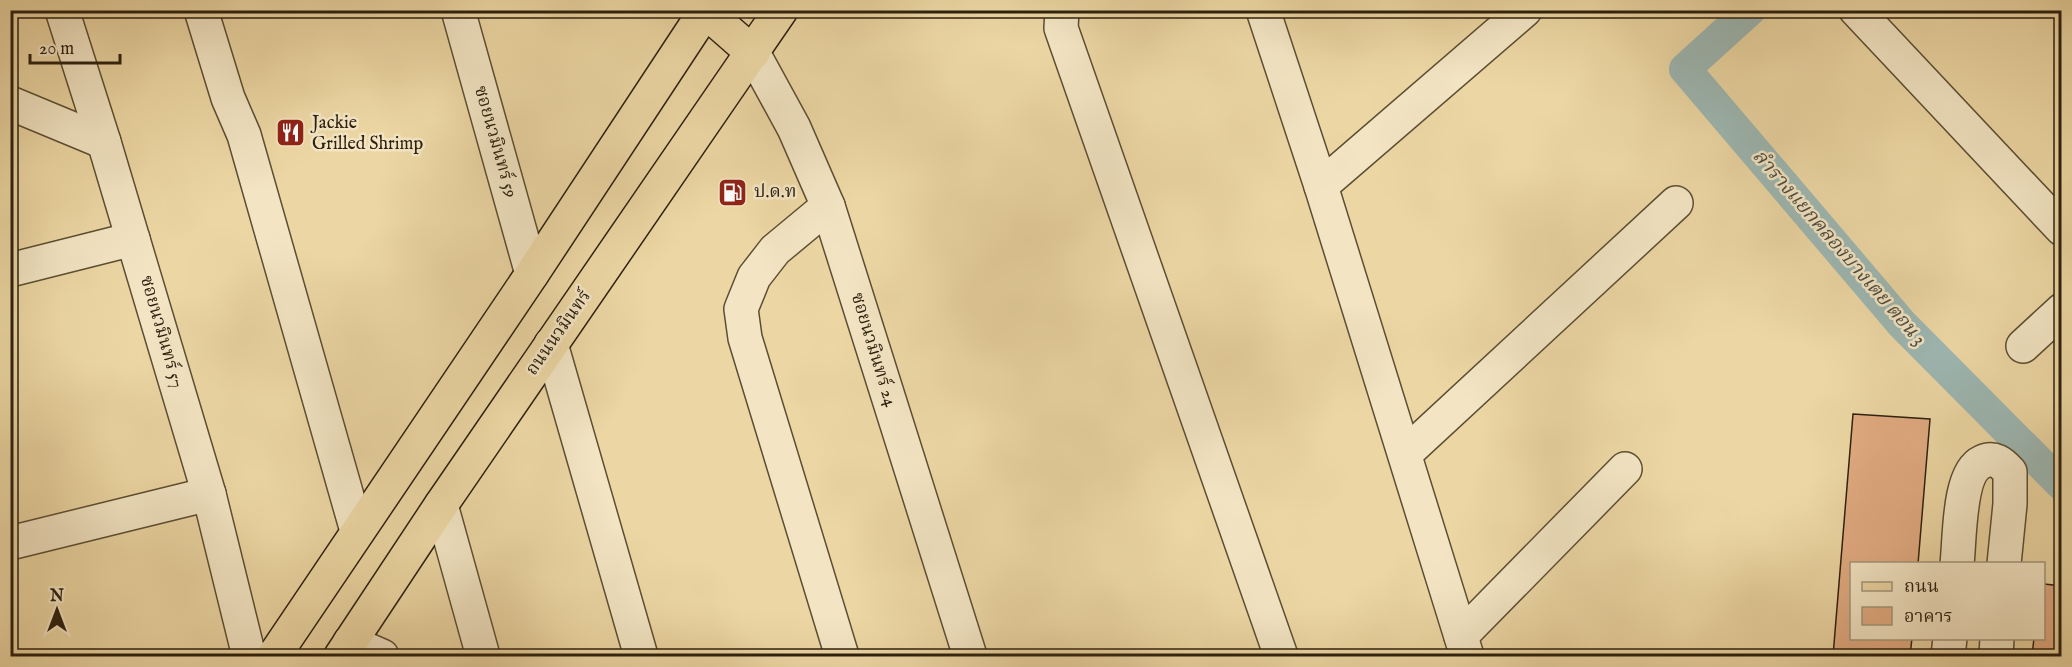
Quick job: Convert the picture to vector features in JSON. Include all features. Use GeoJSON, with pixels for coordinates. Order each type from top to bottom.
{"type":"FeatureCollection","features":[{"type":"Feature","properties":{"kind":"main road","name":"ถนนนวมินทร์"},"geometry":{"type":"LineString","coordinates":[[345,649],[781,10]]}},
{"type":"Feature","properties":{"kind":"main road"},"geometry":{"type":"LineString","coordinates":[[274,657],[532,274],[705,11],[753,53]]}},
{"type":"Feature","properties":{"kind":"street","name":"ซอยนวมินทร์ 57"},"geometry":{"type":"LineString","coordinates":[[62,10],[104,142],[208,494],[249,657]]}},
{"type":"Feature","properties":{"kind":"street"},"geometry":{"type":"LineString","coordinates":[[201,10],[228,98],[244,135],[357,531]]}},
{"type":"Feature","properties":{"kind":"street","name":"ซอยนวมินทร์ 59"},"geometry":{"type":"LineString","coordinates":[[458,10],[532,274]]}},
{"type":"Feature","properties":{"kind":"street"},"geometry":{"type":"LineString","coordinates":[[1062,10],[1061,28],[1281,657]]}},
{"type":"Feature","properties":{"kind":"street"},"geometry":{"type":"LineString","coordinates":[[1263,10],[1406,454],[1464,646]]}},
{"type":"Feature","properties":{"kind":"street"},"geometry":{"type":"LineString","coordinates":[[1321,186],[1525,10]]}},
{"type":"Feature","properties":{"kind":"street"},"geometry":{"type":"LineString","coordinates":[[1856,10],[2061,229]]}},
{"type":"Feature","properties":{"kind":"street","name":"ซอยนวมินทร์ 24"},"geometry":{"type":"LineString","coordinates":[[753,53],[794,128],[828,206],[970,657]]}},
{"type":"Feature","properties":{"kind":"street"},"geometry":{"type":"LineString","coordinates":[[10,103],[104,142]]}},
{"type":"Feature","properties":{"kind":"street"},"geometry":{"type":"LineString","coordinates":[[1406,454],[1676,203]]}},
{"type":"Feature","properties":{"kind":"street"},"geometry":{"type":"LineString","coordinates":[[828,206],[775,250],[754,277],[741,309],[745,338],[842,657]]}},
{"type":"Feature","properties":{"kind":"street"},"geometry":{"type":"LineString","coordinates":[[10,270],[133,239]]}},
{"type":"Feature","properties":{"kind":"street"},"geometry":{"type":"LineString","coordinates":[[2023,346],[2061,310]]}},
{"type":"Feature","properties":{"kind":"street"},"geometry":{"type":"LineString","coordinates":[[551,344],[641,657]]}},
{"type":"Feature","properties":{"kind":"street"},"geometry":{"type":"LineString","coordinates":[[1957,562],[1964,493],[1968,477],[1977,464],[1988,459],[2001,462],[2010,472],[2010,504],[2004,562]]}},
{"type":"Feature","properties":{"kind":"street"},"geometry":{"type":"LineString","coordinates":[[1464,646],[1625,469]]}},
{"type":"Feature","properties":{"kind":"street"},"geometry":{"type":"LineString","coordinates":[[10,543],[208,494]]}},
{"type":"Feature","properties":{"kind":"street"},"geometry":{"type":"LineString","coordinates":[[441,506],[479,655]]}},
{"type":"Feature","properties":{"kind":"street"},"geometry":{"type":"LineString","coordinates":[[1948,657],[1950,640]]}},
{"type":"Feature","properties":{"kind":"street"},"geometry":{"type":"LineString","coordinates":[[1996,657],[1997,640]]}},
{"type":"Feature","properties":{"kind":"street"},"geometry":{"type":"LineString","coordinates":[[345,649],[381,657]]}},
{"type":"Feature","properties":{"kind":"building"},"geometry":{"type":"Polygon","coordinates":[[[1853,414],[1930,419],[1918,562],[1850,562],[1850,640],[1912,640],[1910,656],[1833,656],[1853,414]]]}},
{"type":"Feature","properties":{"kind":"building"},"geometry":{"type":"Polygon","coordinates":[[[2045,584],[2062,586],[2062,656],[2032,656],[2034,640],[2045,640],[2045,584]]]}},
{"type":"Feature","properties":{"kind":"waterway","name":"ลำรางแยกคลองบางเตย ตอน 3"},"geometry":{"type":"LineString","coordinates":[[1750,10],[1685,69],[1902,324],[2062,485]]}},
{"type":"Feature","properties":{"kind":"place","name":"Jackie Grilled Shrimp"},"geometry":{"type":"Point","coordinates":[291,133]}},
{"type":"Feature","properties":{"kind":"place","name":"ป.ด.ท"},"geometry":{"type":"Point","coordinates":[733,192]}}]}
